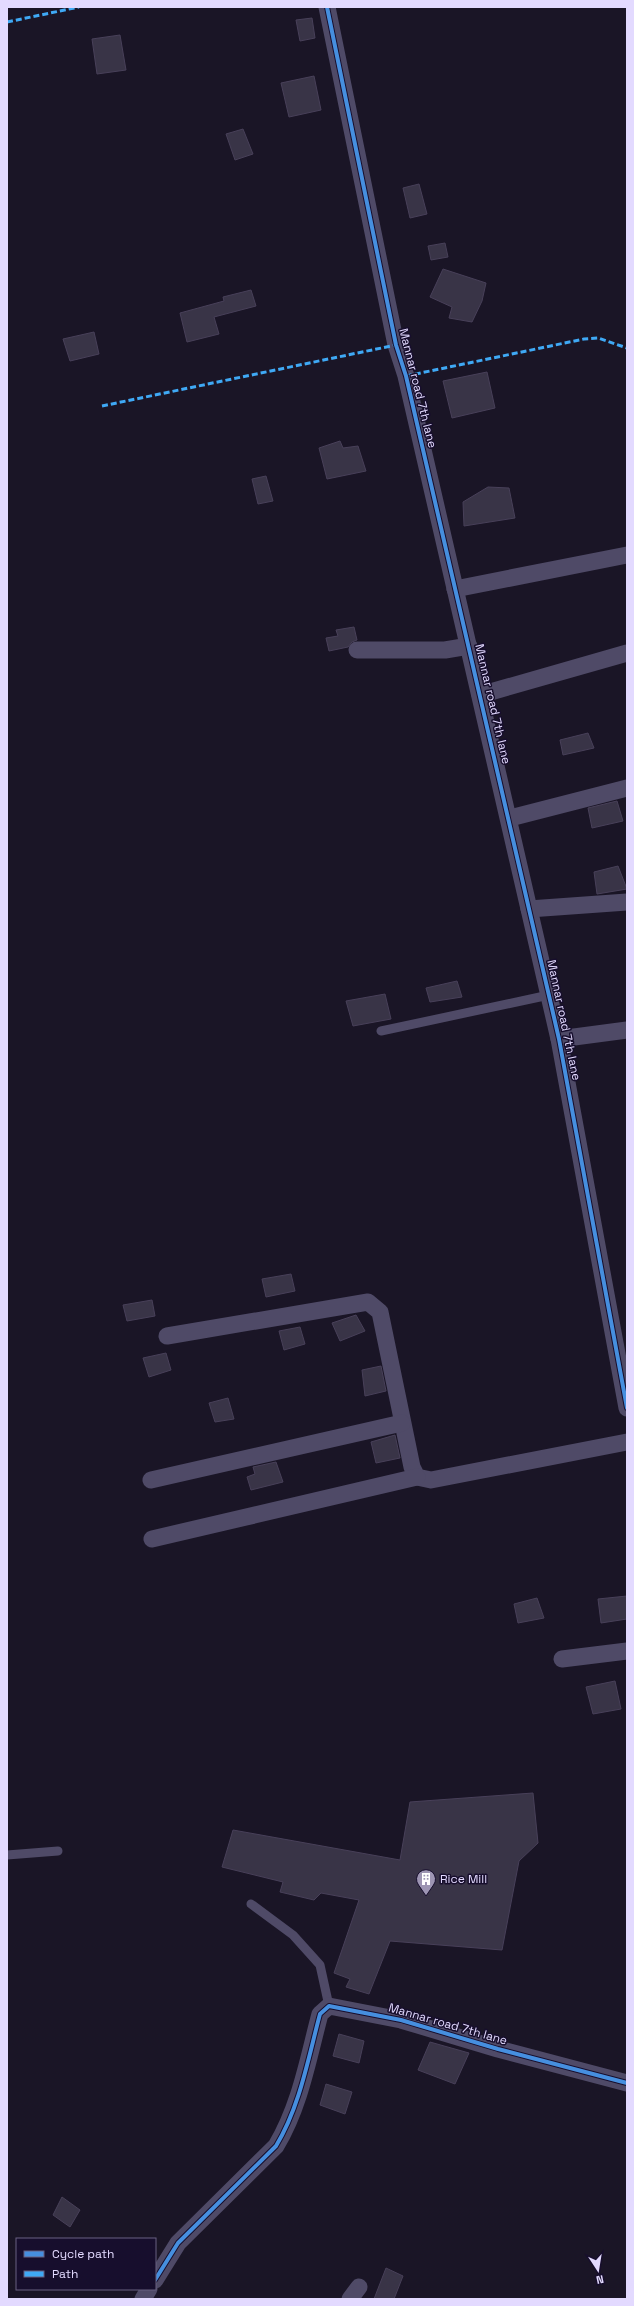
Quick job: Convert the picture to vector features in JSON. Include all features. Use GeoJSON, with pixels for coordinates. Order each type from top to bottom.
{"type":"FeatureCollection","features":[{"type":"Feature","properties":{"kind":"street","name":"Mannar road 7th lane"},"geometry":{"type":"LineString","coordinates":[[327,7],[396,345],[406,376],[510,818],[559,1039],[623,1372],[627,1408]]}},
{"type":"Feature","properties":{"kind":"street"},"geometry":{"type":"LineString","coordinates":[[455,589],[627,555]]}},
{"type":"Feature","properties":{"kind":"street"},"geometry":{"type":"LineString","coordinates":[[357,650],[445,650],[469,646]]}},
{"type":"Feature","properties":{"kind":"street"},"geometry":{"type":"LineString","coordinates":[[480,695],[627,653]]}},
{"type":"Feature","properties":{"kind":"street"},"geometry":{"type":"LineString","coordinates":[[510,818],[627,788]]}},
{"type":"Feature","properties":{"kind":"street"},"geometry":{"type":"LineString","coordinates":[[529,908],[627,902]]}},
{"type":"Feature","properties":{"kind":"street"},"geometry":{"type":"LineString","coordinates":[[559,1039],[627,1030]]}},
{"type":"Feature","properties":{"kind":"street"},"geometry":{"type":"LineString","coordinates":[[167,1336],[368,1302],[380,1312],[412,1467],[418,1477]]}},
{"type":"Feature","properties":{"kind":"street"},"geometry":{"type":"LineString","coordinates":[[151,1480],[402,1423]]}},
{"type":"Feature","properties":{"kind":"street"},"geometry":{"type":"LineString","coordinates":[[152,1539],[418,1477],[431,1480],[627,1442]]}},
{"type":"Feature","properties":{"kind":"street"},"geometry":{"type":"LineString","coordinates":[[562,1659],[627,1651]]}},
{"type":"Feature","properties":{"kind":"street","name":"Mannar road 7th lane"},"geometry":{"type":"LineString","coordinates":[[329,2006],[401,2020],[498,2049],[627,2083]]}},
{"type":"Feature","properties":{"kind":"street"},"geometry":{"type":"LineString","coordinates":[[156,2278],[178,2243],[276,2146],[288,2126],[296,2107],[320,2014],[329,2006]]}},
{"type":"Feature","properties":{"kind":"street"},"geometry":{"type":"LineString","coordinates":[[143,2299],[148,2290]]}},
{"type":"Feature","properties":{"kind":"lane"},"geometry":{"type":"LineString","coordinates":[[381,1031],[549,995]]}},
{"type":"Feature","properties":{"kind":"lane"},"geometry":{"type":"LineString","coordinates":[[7,1855],[58,1851]]}},
{"type":"Feature","properties":{"kind":"lane"},"geometry":{"type":"LineString","coordinates":[[252,1904],[293,1935],[320,1965],[329,2006]]}},
{"type":"Feature","properties":{"kind":"building"},"geometry":{"type":"Polygon","coordinates":[[[312,18],[315,38],[300,41],[296,20],[312,18]]]}},
{"type":"Feature","properties":{"kind":"building"},"geometry":{"type":"Polygon","coordinates":[[[120,35],[126,70],[97,74],[92,39],[120,35]]]}},
{"type":"Feature","properties":{"kind":"building"},"geometry":{"type":"Polygon","coordinates":[[[314,76],[321,110],[289,117],[281,83],[314,76]]]}},
{"type":"Feature","properties":{"kind":"building"},"geometry":{"type":"Polygon","coordinates":[[[243,129],[253,154],[235,160],[226,134],[243,129]]]}},
{"type":"Feature","properties":{"kind":"building"},"geometry":{"type":"Polygon","coordinates":[[[419,184],[427,214],[410,218],[403,188],[419,184]]]}},
{"type":"Feature","properties":{"kind":"building"},"geometry":{"type":"Polygon","coordinates":[[[445,243],[448,257],[431,260],[428,246],[445,243]]]}},
{"type":"Feature","properties":{"kind":"building"},"geometry":{"type":"Polygon","coordinates":[[[443,269],[486,283],[482,301],[472,322],[449,318],[452,307],[430,297],[443,269]]]}},
{"type":"Feature","properties":{"kind":"building"},"geometry":{"type":"Polygon","coordinates":[[[251,290],[256,306],[214,317],[219,334],[187,342],[180,313],[224,301],[223,297],[251,290]]]}},
{"type":"Feature","properties":{"kind":"building"},"geometry":{"type":"Polygon","coordinates":[[[94,332],[99,354],[70,361],[63,339],[94,332]]]}},
{"type":"Feature","properties":{"kind":"building"},"geometry":{"type":"Polygon","coordinates":[[[487,372],[495,408],[452,418],[443,381],[487,372]]]}},
{"type":"Feature","properties":{"kind":"building"},"geometry":{"type":"Polygon","coordinates":[[[340,441],[343,448],[358,446],[366,471],[327,479],[319,448],[340,441]]]}},
{"type":"Feature","properties":{"kind":"building"},"geometry":{"type":"Polygon","coordinates":[[[266,476],[273,501],[258,504],[252,479],[266,476]]]}},
{"type":"Feature","properties":{"kind":"building"},"geometry":{"type":"Polygon","coordinates":[[[488,487],[509,488],[515,518],[464,526],[463,502],[488,487]]]}},
{"type":"Feature","properties":{"kind":"building"},"geometry":{"type":"Polygon","coordinates":[[[354,627],[357,640],[352,642],[348,647],[329,651],[326,638],[338,636],[336,630],[354,627]]]}},
{"type":"Feature","properties":{"kind":"building"},"geometry":{"type":"Polygon","coordinates":[[[588,733],[594,748],[563,755],[560,740],[588,733]]]}},
{"type":"Feature","properties":{"kind":"building"},"geometry":{"type":"Polygon","coordinates":[[[617,801],[623,821],[592,828],[588,808],[617,801]]]}},
{"type":"Feature","properties":{"kind":"building"},"geometry":{"type":"Polygon","coordinates":[[[618,866],[627,889],[597,894],[594,872],[618,866]]]}},
{"type":"Feature","properties":{"kind":"building"},"geometry":{"type":"Polygon","coordinates":[[[457,981],[462,997],[430,1002],[426,988],[457,981]]]}},
{"type":"Feature","properties":{"kind":"building"},"geometry":{"type":"Polygon","coordinates":[[[385,994],[391,1019],[353,1026],[346,1001],[385,994]]]}},
{"type":"Feature","properties":{"kind":"building"},"geometry":{"type":"Polygon","coordinates":[[[291,1274],[295,1291],[266,1297],[262,1279],[291,1274]]]}},
{"type":"Feature","properties":{"kind":"building"},"geometry":{"type":"Polygon","coordinates":[[[152,1300],[155,1316],[127,1321],[123,1305],[152,1300]]]}},
{"type":"Feature","properties":{"kind":"building"},"geometry":{"type":"Polygon","coordinates":[[[356,1315],[365,1331],[340,1341],[332,1323],[356,1315]]]}},
{"type":"Feature","properties":{"kind":"building"},"geometry":{"type":"Polygon","coordinates":[[[300,1327],[305,1344],[284,1350],[279,1331],[300,1327]]]}},
{"type":"Feature","properties":{"kind":"building"},"geometry":{"type":"Polygon","coordinates":[[[166,1353],[171,1370],[149,1377],[143,1358],[166,1353]]]}},
{"type":"Feature","properties":{"kind":"building"},"geometry":{"type":"Polygon","coordinates":[[[381,1366],[386,1391],[365,1396],[362,1370],[381,1366]]]}},
{"type":"Feature","properties":{"kind":"building"},"geometry":{"type":"Polygon","coordinates":[[[228,1398],[234,1419],[215,1422],[209,1403],[228,1398]]]}},
{"type":"Feature","properties":{"kind":"building"},"geometry":{"type":"Polygon","coordinates":[[[395,1435],[400,1458],[376,1463],[371,1442],[395,1435]]]}},
{"type":"Feature","properties":{"kind":"building"},"geometry":{"type":"Polygon","coordinates":[[[276,1462],[283,1482],[251,1490],[247,1477],[255,1474],[253,1467],[276,1462]]]}},
{"type":"Feature","properties":{"kind":"building"},"geometry":{"type":"Polygon","coordinates":[[[627,1596],[627,1619],[601,1623],[598,1599],[627,1596]]]}},
{"type":"Feature","properties":{"kind":"building"},"geometry":{"type":"Polygon","coordinates":[[[537,1598],[544,1618],[518,1623],[514,1604],[537,1598]]]}},
{"type":"Feature","properties":{"kind":"building"},"geometry":{"type":"Polygon","coordinates":[[[615,1681],[621,1709],[593,1714],[586,1687],[615,1681]]]}},
{"type":"Feature","properties":{"kind":"building","name":"Rice Mill"},"geometry":{"type":"Polygon","coordinates":[[[533,1793],[538,1843],[519,1861],[502,1950],[390,1941],[369,1994],[346,1987],[350,1979],[334,1973],[359,1900],[321,1893],[314,1900],[280,1892],[283,1882],[222,1867],[233,1830],[400,1860],[410,1802],[533,1793]]]}},
{"type":"Feature","properties":{"kind":"building"},"geometry":{"type":"Polygon","coordinates":[[[339,2034],[364,2041],[359,2063],[333,2056],[339,2034]]]}},
{"type":"Feature","properties":{"kind":"building"},"geometry":{"type":"Polygon","coordinates":[[[430,2042],[469,2053],[455,2084],[418,2070],[430,2042]]]}},
{"type":"Feature","properties":{"kind":"building"},"geometry":{"type":"Polygon","coordinates":[[[326,2084],[352,2092],[345,2114],[320,2105],[326,2084]]]}},
{"type":"Feature","properties":{"kind":"building"},"geometry":{"type":"Polygon","coordinates":[[[62,2197],[80,2210],[70,2227],[53,2215],[62,2197]]]}},
{"type":"Feature","properties":{"kind":"building"},"geometry":{"type":"Polygon","coordinates":[[[386,2268],[403,2276],[394,2299],[374,2299],[386,2268]]]}},
{"type":"Feature","properties":{"kind":"marked path"},"geometry":{"type":"LineString","coordinates":[[7,22],[79,7]]}},
{"type":"Feature","properties":{"kind":"marked path"},"geometry":{"type":"LineString","coordinates":[[406,376],[584,339],[598,338],[627,348]]}},
{"type":"Feature","properties":{"kind":"marked path"},"geometry":{"type":"LineString","coordinates":[[102,406],[396,345]]}},
{"type":"Feature","properties":{"kind":"cycle path"},"geometry":{"type":"LineString","coordinates":[[327,7],[396,345],[406,376],[559,1039],[627,1408]]}},
{"type":"Feature","properties":{"kind":"cycle path"},"geometry":{"type":"LineString","coordinates":[[156,2278],[178,2243],[276,2146],[297,2099],[320,2014],[329,2006],[401,2020],[498,2049],[627,2083]]}},
{"type":"Feature","properties":{"kind":"place","name":"Rice Mill"},"geometry":{"type":"Point","coordinates":[426,1896]}}]}
